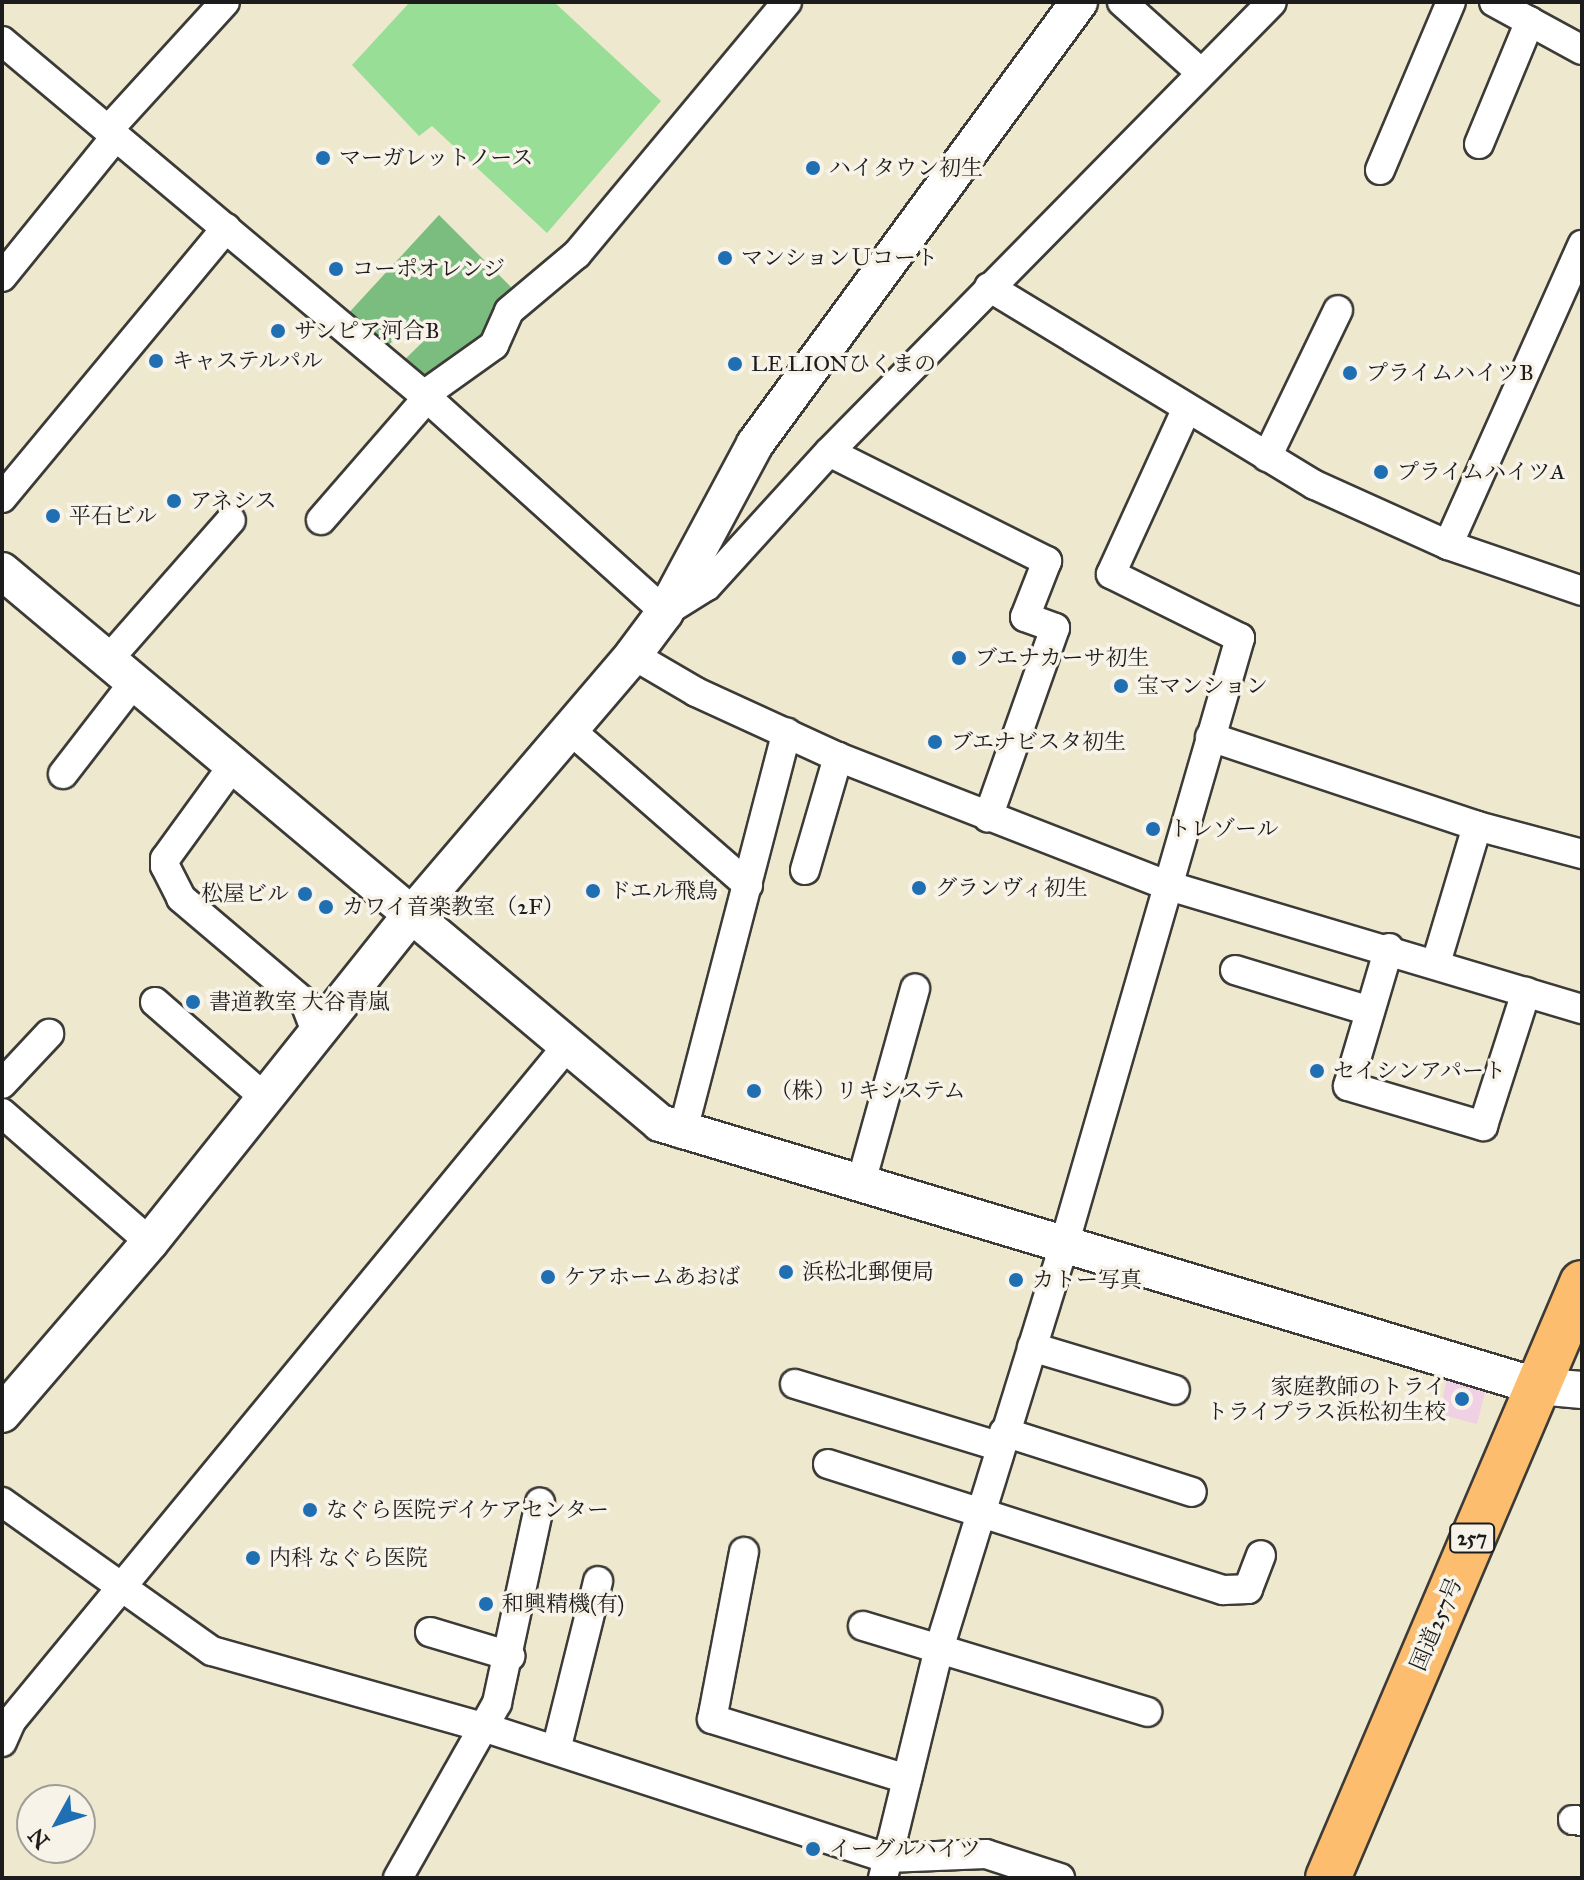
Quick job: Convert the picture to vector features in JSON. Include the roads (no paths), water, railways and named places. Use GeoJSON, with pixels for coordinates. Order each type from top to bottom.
{"type":"FeatureCollection","features":[{"type":"Feature","properties":{"kind":"highway","name":"国道257号"},"geometry":{"type":"LineString","coordinates":[[1328,1878],[1582,1283]]}},
{"type":"Feature","properties":{"kind":"street"},"geometry":{"type":"LineString","coordinates":[[2,277],[113,132],[225,2]]}},
{"type":"Feature","properties":{"kind":"street"},"geometry":{"type":"LineString","coordinates":[[321,520],[425,396],[494,345],[509,311],[577,254],[787,2]]}},
{"type":"Feature","properties":{"kind":"street"},"geometry":{"type":"LineString","coordinates":[[2,1414],[150,1242],[413,913],[633,655],[665,612],[755,444],[1079,2]]}},
{"type":"Feature","properties":{"kind":"street"},"geometry":{"type":"LineString","coordinates":[[1122,2],[1201,73]]}},
{"type":"Feature","properties":{"kind":"street"},"geometry":{"type":"LineString","coordinates":[[665,612],[707,586],[829,452],[1272,2]]}},
{"type":"Feature","properties":{"kind":"street"},"geometry":{"type":"LineString","coordinates":[[1380,170],[1451,2]]}},
{"type":"Feature","properties":{"kind":"street"},"geometry":{"type":"LineString","coordinates":[[1494,2],[1582,50]]}},
{"type":"Feature","properties":{"kind":"street"},"geometry":{"type":"LineString","coordinates":[[1479,144],[1530,21]]}},
{"type":"Feature","properties":{"kind":"street"},"geometry":{"type":"LineString","coordinates":[[2,41],[425,396],[665,612]]}},
{"type":"Feature","properties":{"kind":"street"},"geometry":{"type":"LineString","coordinates":[[2,498],[226,228]]}},
{"type":"Feature","properties":{"kind":"street"},"geometry":{"type":"LineString","coordinates":[[1448,545],[1582,245]]}},
{"type":"Feature","properties":{"kind":"street"},"geometry":{"type":"LineString","coordinates":[[989,287],[1186,410],[1315,485],[1448,545],[1582,591]]}},
{"type":"Feature","properties":{"kind":"street"},"geometry":{"type":"LineString","coordinates":[[1267,457],[1338,310]]}},
{"type":"Feature","properties":{"kind":"street"},"geometry":{"type":"LineString","coordinates":[[885,1868],[939,1649],[1001,1439],[1064,1245],[1240,638],[1111,574],[1186,410]]}},
{"type":"Feature","properties":{"kind":"street"},"geometry":{"type":"LineString","coordinates":[[829,452],[1047,561],[1025,617],[1055,628],[988,817]]}},
{"type":"Feature","properties":{"kind":"street"},"geometry":{"type":"LineString","coordinates":[[63,774],[121,671],[231,520]]}},
{"type":"Feature","properties":{"kind":"street"},"geometry":{"type":"LineString","coordinates":[[2,571],[660,1123],[682,1134],[1536,1386],[1582,1390]]}},
{"type":"Feature","properties":{"kind":"street"},"geometry":{"type":"LineString","coordinates":[[633,655],[696,692],[838,757],[1166,885],[1389,948],[1582,1009]]}},
{"type":"Feature","properties":{"kind":"street"},"geometry":{"type":"LineString","coordinates":[[568,728],[748,885]]}},
{"type":"Feature","properties":{"kind":"street"},"geometry":{"type":"LineString","coordinates":[[682,1134],[787,732]]}},
{"type":"Feature","properties":{"kind":"street"},"geometry":{"type":"LineString","coordinates":[[1210,737],[1477,826],[1582,854]]}},
{"type":"Feature","properties":{"kind":"street"},"geometry":{"type":"LineString","coordinates":[[805,870],[838,757]]}},
{"type":"Feature","properties":{"kind":"street"},"geometry":{"type":"LineString","coordinates":[[234,764],[165,859],[165,866],[181,898],[305,1003],[317,1034]]}},
{"type":"Feature","properties":{"kind":"street"},"geometry":{"type":"LineString","coordinates":[[1436,963],[1477,826]]}},
{"type":"Feature","properties":{"kind":"street"},"geometry":{"type":"LineString","coordinates":[[1389,948],[1348,1086],[1483,1126],[1526,992]]}},
{"type":"Feature","properties":{"kind":"street"},"geometry":{"type":"LineString","coordinates":[[1235,970],[1370,1011]]}},
{"type":"Feature","properties":{"kind":"street"},"geometry":{"type":"LineString","coordinates":[[860,1186],[915,989]]}},
{"type":"Feature","properties":{"kind":"street"},"geometry":{"type":"LineString","coordinates":[[155,1002],[265,1098]]}},
{"type":"Feature","properties":{"kind":"street"},"geometry":{"type":"LineString","coordinates":[[2,1084],[49,1034]]}},
{"type":"Feature","properties":{"kind":"street"},"geometry":{"type":"LineString","coordinates":[[2,1742],[12,1720],[568,1045]]}},
{"type":"Feature","properties":{"kind":"street"},"geometry":{"type":"LineString","coordinates":[[2,1113],[150,1242]]}},
{"type":"Feature","properties":{"kind":"street"},"geometry":{"type":"LineString","coordinates":[[1032,1347],[1175,1390]]}},
{"type":"Feature","properties":{"kind":"street"},"geometry":{"type":"LineString","coordinates":[[795,1384],[1192,1492]]}},
{"type":"Feature","properties":{"kind":"street"},"geometry":{"type":"LineString","coordinates":[[828,1464],[979,1515],[1236,1592],[1248,1589],[1261,1555]]}},
{"type":"Feature","properties":{"kind":"street"},"geometry":{"type":"LineString","coordinates":[[2,1502],[212,1651],[556,1750],[885,1868],[986,1854],[1060,1878]]}},
{"type":"Feature","properties":{"kind":"street"},"geometry":{"type":"LineString","coordinates":[[398,1878],[497,1703],[510,1656],[540,1503]]}},
{"type":"Feature","properties":{"kind":"street"},"geometry":{"type":"LineString","coordinates":[[744,1552],[712,1719],[907,1779]]}},
{"type":"Feature","properties":{"kind":"street"},"geometry":{"type":"LineString","coordinates":[[556,1750],[598,1581]]}},
{"type":"Feature","properties":{"kind":"street"},"geometry":{"type":"LineString","coordinates":[[863,1626],[1147,1712]]}},
{"type":"Feature","properties":{"kind":"street"},"geometry":{"type":"LineString","coordinates":[[430,1632],[510,1656]]}},
{"type":"Feature","properties":{"kind":"place","name":"マーガレットノース"},"geometry":{"type":"Point","coordinates":[323,158]}},
{"type":"Feature","properties":{"kind":"place","name":"ハイタウン初生"},"geometry":{"type":"Point","coordinates":[813,168]}},
{"type":"Feature","properties":{"kind":"place","name":"マンションＵコート"},"geometry":{"type":"Point","coordinates":[725,258]}},
{"type":"Feature","properties":{"kind":"place","name":"コーポオレンジ"},"geometry":{"type":"Point","coordinates":[336,269]}},
{"type":"Feature","properties":{"kind":"place","name":"サンピア河合B"},"geometry":{"type":"Point","coordinates":[278,331]}},
{"type":"Feature","properties":{"kind":"place","name":"キャステルパル"},"geometry":{"type":"Point","coordinates":[156,361]}},
{"type":"Feature","properties":{"kind":"place","name":"LE LIONひくまの"},"geometry":{"type":"Point","coordinates":[735,364]}},
{"type":"Feature","properties":{"kind":"place","name":"プライムハイツB"},"geometry":{"type":"Point","coordinates":[1350,373]}},
{"type":"Feature","properties":{"kind":"place","name":"プライムハイツA"},"geometry":{"type":"Point","coordinates":[1381,472]}},
{"type":"Feature","properties":{"kind":"place","name":"アネシス"},"geometry":{"type":"Point","coordinates":[174,501]}},
{"type":"Feature","properties":{"kind":"place","name":"平石ビル"},"geometry":{"type":"Point","coordinates":[53,516]}},
{"type":"Feature","properties":{"kind":"place","name":"ブエナカーサ初生"},"geometry":{"type":"Point","coordinates":[959,658]}},
{"type":"Feature","properties":{"kind":"place","name":"宝マンション"},"geometry":{"type":"Point","coordinates":[1121,686]}},
{"type":"Feature","properties":{"kind":"place","name":"ブエナビスタ初生"},"geometry":{"type":"Point","coordinates":[935,742]}},
{"type":"Feature","properties":{"kind":"place","name":"トレゾール"},"geometry":{"type":"Point","coordinates":[1153,829]}},
{"type":"Feature","properties":{"kind":"place","name":"グランヴィ初生"},"geometry":{"type":"Point","coordinates":[919,888]}},
{"type":"Feature","properties":{"kind":"place","name":"ドエル飛鳥"},"geometry":{"type":"Point","coordinates":[593,891]}},
{"type":"Feature","properties":{"kind":"place","name":"松屋ビル"},"geometry":{"type":"Point","coordinates":[305,894]}},
{"type":"Feature","properties":{"kind":"place","name":"カワイ音楽教室（2F）"},"geometry":{"type":"Point","coordinates":[326,907]}},
{"type":"Feature","properties":{"kind":"place","name":"書道教室 大谷青嵐"},"geometry":{"type":"Point","coordinates":[193,1002]}},
{"type":"Feature","properties":{"kind":"place","name":"セイシンアパート"},"geometry":{"type":"Point","coordinates":[1317,1071]}},
{"type":"Feature","properties":{"kind":"place","name":"（株）リキシステム"},"geometry":{"type":"Point","coordinates":[754,1091]}},
{"type":"Feature","properties":{"kind":"place","name":"浜松北郵便局"},"geometry":{"type":"Point","coordinates":[786,1272]}},
{"type":"Feature","properties":{"kind":"place","name":"ケアホームあおば"},"geometry":{"type":"Point","coordinates":[548,1277]}},
{"type":"Feature","properties":{"kind":"place","name":"カトー写真"},"geometry":{"type":"Point","coordinates":[1016,1280]}},
{"type":"Feature","properties":{"kind":"place","name":"家庭教師のトライ トライプラス浜松初生校"},"geometry":{"type":"Point","coordinates":[1462,1399]}},
{"type":"Feature","properties":{"kind":"place","name":"なぐら医院デイケアセンター"},"geometry":{"type":"Point","coordinates":[310,1510]}},
{"type":"Feature","properties":{"kind":"place","name":"内科 なぐら医院"},"geometry":{"type":"Point","coordinates":[253,1558]}},
{"type":"Feature","properties":{"kind":"place","name":"和興精機(有)"},"geometry":{"type":"Point","coordinates":[486,1604]}},
{"type":"Feature","properties":{"kind":"place","name":"イーグルハイツ"},"geometry":{"type":"Point","coordinates":[813,1849]}}]}
